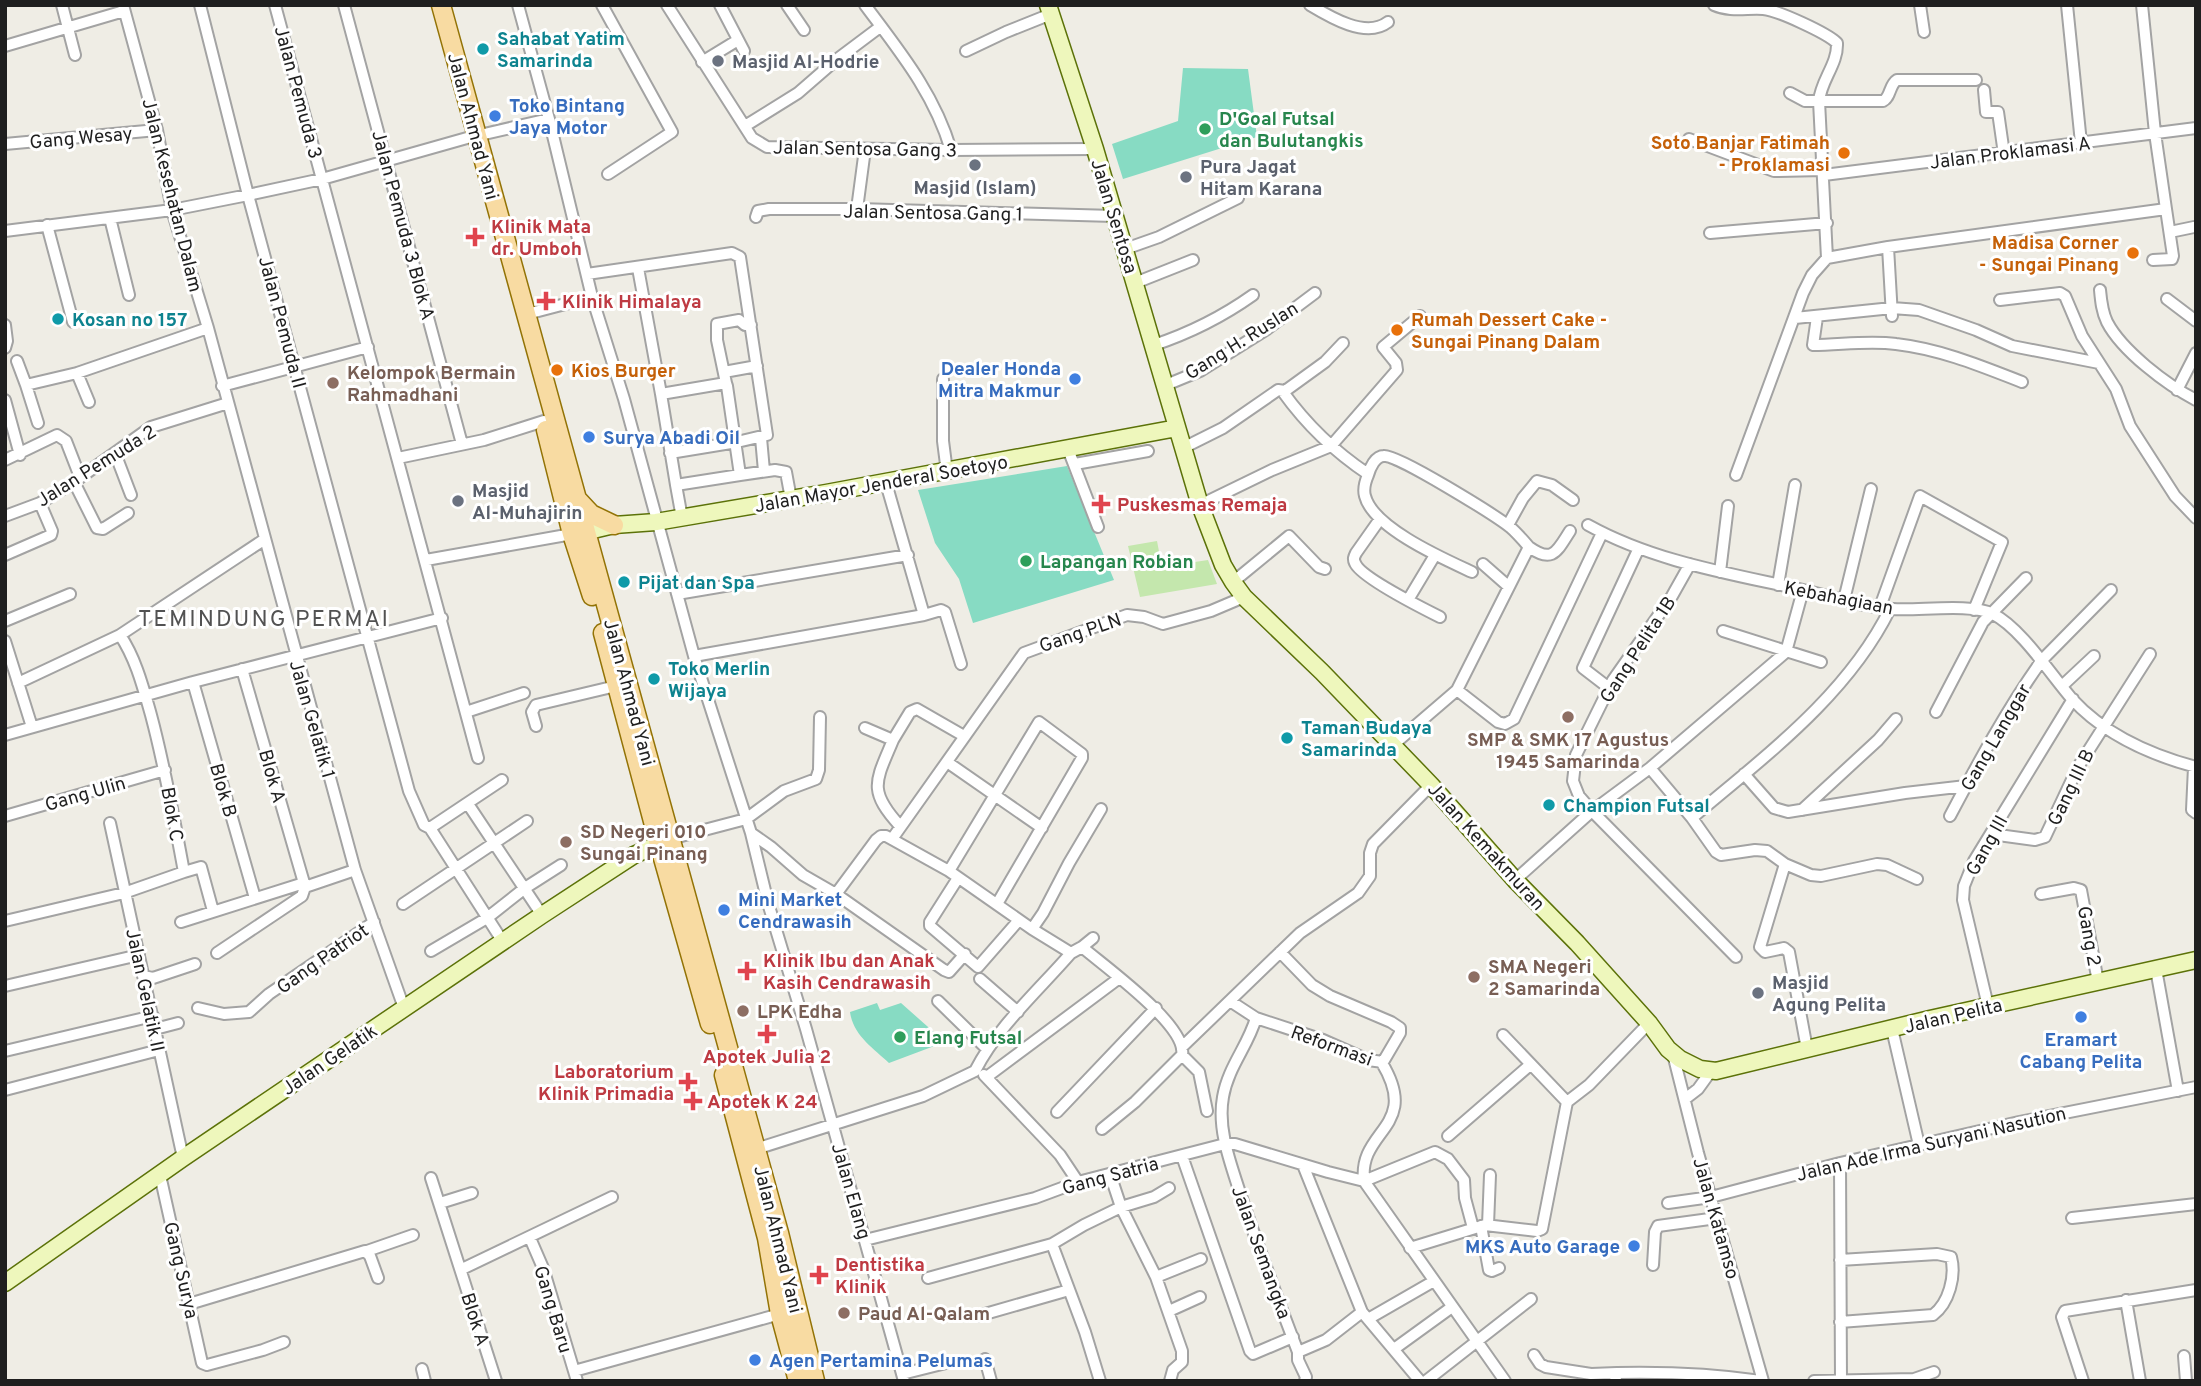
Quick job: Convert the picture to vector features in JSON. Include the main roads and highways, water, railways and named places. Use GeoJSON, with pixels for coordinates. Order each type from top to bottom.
{"type":"FeatureCollection","features":[{"type":"Feature","properties":{"kind":"main road","name":"Jalan Ahmad Yani"},"geometry":{"type":"LineString","coordinates":[[429,5],[527,314],[577,499],[578,533],[616,686],[664,842],[683,879],[756,1149],[773,1235],[780,1314],[798,1381]]}},
{"type":"Feature","properties":{"kind":"main road","name":"Jalan Ahmad Yani"},"geometry":{"type":"LineString","coordinates":[[441,5],[544,421],[578,533],[622,659],[664,842],[716,1046],[815,1381]]}},
{"type":"Feature","properties":{"kind":"main road"},"geometry":{"type":"LineString","coordinates":[[577,499],[591,514],[614,525]]}},
{"type":"Feature","properties":{"kind":"place","name":"Sahabat Yatim Samarinda"},"geometry":{"type":"Point","coordinates":[483,49]}},
{"type":"Feature","properties":{"kind":"place","name":"Masjid Al-Hodrie"},"geometry":{"type":"Point","coordinates":[718,61]}},
{"type":"Feature","properties":{"kind":"place","name":"Toko Bintang Jaya Motor"},"geometry":{"type":"Point","coordinates":[495,116]}},
{"type":"Feature","properties":{"kind":"place","name":"D'Goal Futsal dan Bulutangkis"},"geometry":{"type":"Point","coordinates":[1205,129]}},
{"type":"Feature","properties":{"kind":"place","name":"Soto Banjar Fatimah - Proklamasi"},"geometry":{"type":"Point","coordinates":[1844,153]}},
{"type":"Feature","properties":{"kind":"place","name":"Masjid (Islam)"},"geometry":{"type":"Point","coordinates":[975,165]}},
{"type":"Feature","properties":{"kind":"place","name":"Pura Jagat Hitam Karana"},"geometry":{"type":"Point","coordinates":[1186,177]}},
{"type":"Feature","properties":{"kind":"place","name":"Klinik Mata dr. Umboh"},"geometry":{"type":"Point","coordinates":[475,237]}},
{"type":"Feature","properties":{"kind":"place","name":"Madisa Corner - Sungai Pinang"},"geometry":{"type":"Point","coordinates":[2133,253]}},
{"type":"Feature","properties":{"kind":"place","name":"Klinik Himalaya"},"geometry":{"type":"Point","coordinates":[546,301]}},
{"type":"Feature","properties":{"kind":"place","name":"Kosan no 157"},"geometry":{"type":"Point","coordinates":[58,319]}},
{"type":"Feature","properties":{"kind":"place","name":"Rumah Dessert Cake - Sungai Pinang Dalam"},"geometry":{"type":"Point","coordinates":[1397,330]}},
{"type":"Feature","properties":{"kind":"place","name":"Kios Burger"},"geometry":{"type":"Point","coordinates":[557,370]}},
{"type":"Feature","properties":{"kind":"place","name":"Dealer Honda Mitra Makmur"},"geometry":{"type":"Point","coordinates":[1075,379]}},
{"type":"Feature","properties":{"kind":"place","name":"Kelompok Bermain Rahmadhani"},"geometry":{"type":"Point","coordinates":[333,383]}},
{"type":"Feature","properties":{"kind":"place","name":"Surya Abadi Oil"},"geometry":{"type":"Point","coordinates":[589,437]}},
{"type":"Feature","properties":{"kind":"place","name":"Masjid Al-Muhajirin"},"geometry":{"type":"Point","coordinates":[458,501]}},
{"type":"Feature","properties":{"kind":"place","name":"Puskesmas Remaja"},"geometry":{"type":"Point","coordinates":[1101,504]}},
{"type":"Feature","properties":{"kind":"place","name":"Lapangan Robian"},"geometry":{"type":"Point","coordinates":[1026,561]}},
{"type":"Feature","properties":{"kind":"place","name":"Pijat dan Spa"},"geometry":{"type":"Point","coordinates":[624,582]}},
{"type":"Feature","properties":{"kind":"place","name":"Toko Merlin Wijaya"},"geometry":{"type":"Point","coordinates":[654,679]}},
{"type":"Feature","properties":{"kind":"place","name":"SMP & SMK 17 Agustus 1945 Samarinda"},"geometry":{"type":"Point","coordinates":[1568,717]}},
{"type":"Feature","properties":{"kind":"place","name":"Taman Budaya Samarinda"},"geometry":{"type":"Point","coordinates":[1287,738]}},
{"type":"Feature","properties":{"kind":"place","name":"Champion Futsal"},"geometry":{"type":"Point","coordinates":[1549,805]}},
{"type":"Feature","properties":{"kind":"place","name":"SD Negeri 010 Sungai Pinang"},"geometry":{"type":"Point","coordinates":[566,842]}},
{"type":"Feature","properties":{"kind":"place","name":"Mini Market Cendrawasih"},"geometry":{"type":"Point","coordinates":[724,910]}},
{"type":"Feature","properties":{"kind":"place","name":"Klinik Ibu dan Anak Kasih Cendrawasih"},"geometry":{"type":"Point","coordinates":[747,971]}},
{"type":"Feature","properties":{"kind":"place","name":"SMA Negeri 2 Samarinda"},"geometry":{"type":"Point","coordinates":[1474,977]}},
{"type":"Feature","properties":{"kind":"place","name":"Masjid Agung Pelita"},"geometry":{"type":"Point","coordinates":[1758,993]}},
{"type":"Feature","properties":{"kind":"place","name":"LPK Edha"},"geometry":{"type":"Point","coordinates":[743,1011]}},
{"type":"Feature","properties":{"kind":"place","name":"Eramart Cabang Pelita"},"geometry":{"type":"Point","coordinates":[2081,1017]}},
{"type":"Feature","properties":{"kind":"place","name":"Apotek Julia 2"},"geometry":{"type":"Point","coordinates":[767,1034]}},
{"type":"Feature","properties":{"kind":"place","name":"Elang Futsal"},"geometry":{"type":"Point","coordinates":[900,1037]}},
{"type":"Feature","properties":{"kind":"place","name":"Laboratorium Klinik Primadia"},"geometry":{"type":"Point","coordinates":[688,1082]}},
{"type":"Feature","properties":{"kind":"place","name":"Apotek K 24"},"geometry":{"type":"Point","coordinates":[693,1101]}},
{"type":"Feature","properties":{"kind":"place","name":"MKS Auto Garage"},"geometry":{"type":"Point","coordinates":[1634,1246]}},
{"type":"Feature","properties":{"kind":"place","name":"Dentistika Klinik"},"geometry":{"type":"Point","coordinates":[819,1275]}},
{"type":"Feature","properties":{"kind":"place","name":"Paud Al-Qalam"},"geometry":{"type":"Point","coordinates":[844,1313]}},
{"type":"Feature","properties":{"kind":"place","name":"Agen Pertamina Pelumas"},"geometry":{"type":"Point","coordinates":[755,1360]}},
{"type":"Feature","properties":{"kind":"district","name":"TEMINDUNG PERMAI"},"geometry":{"type":"Point","coordinates":[264,618]}}]}
